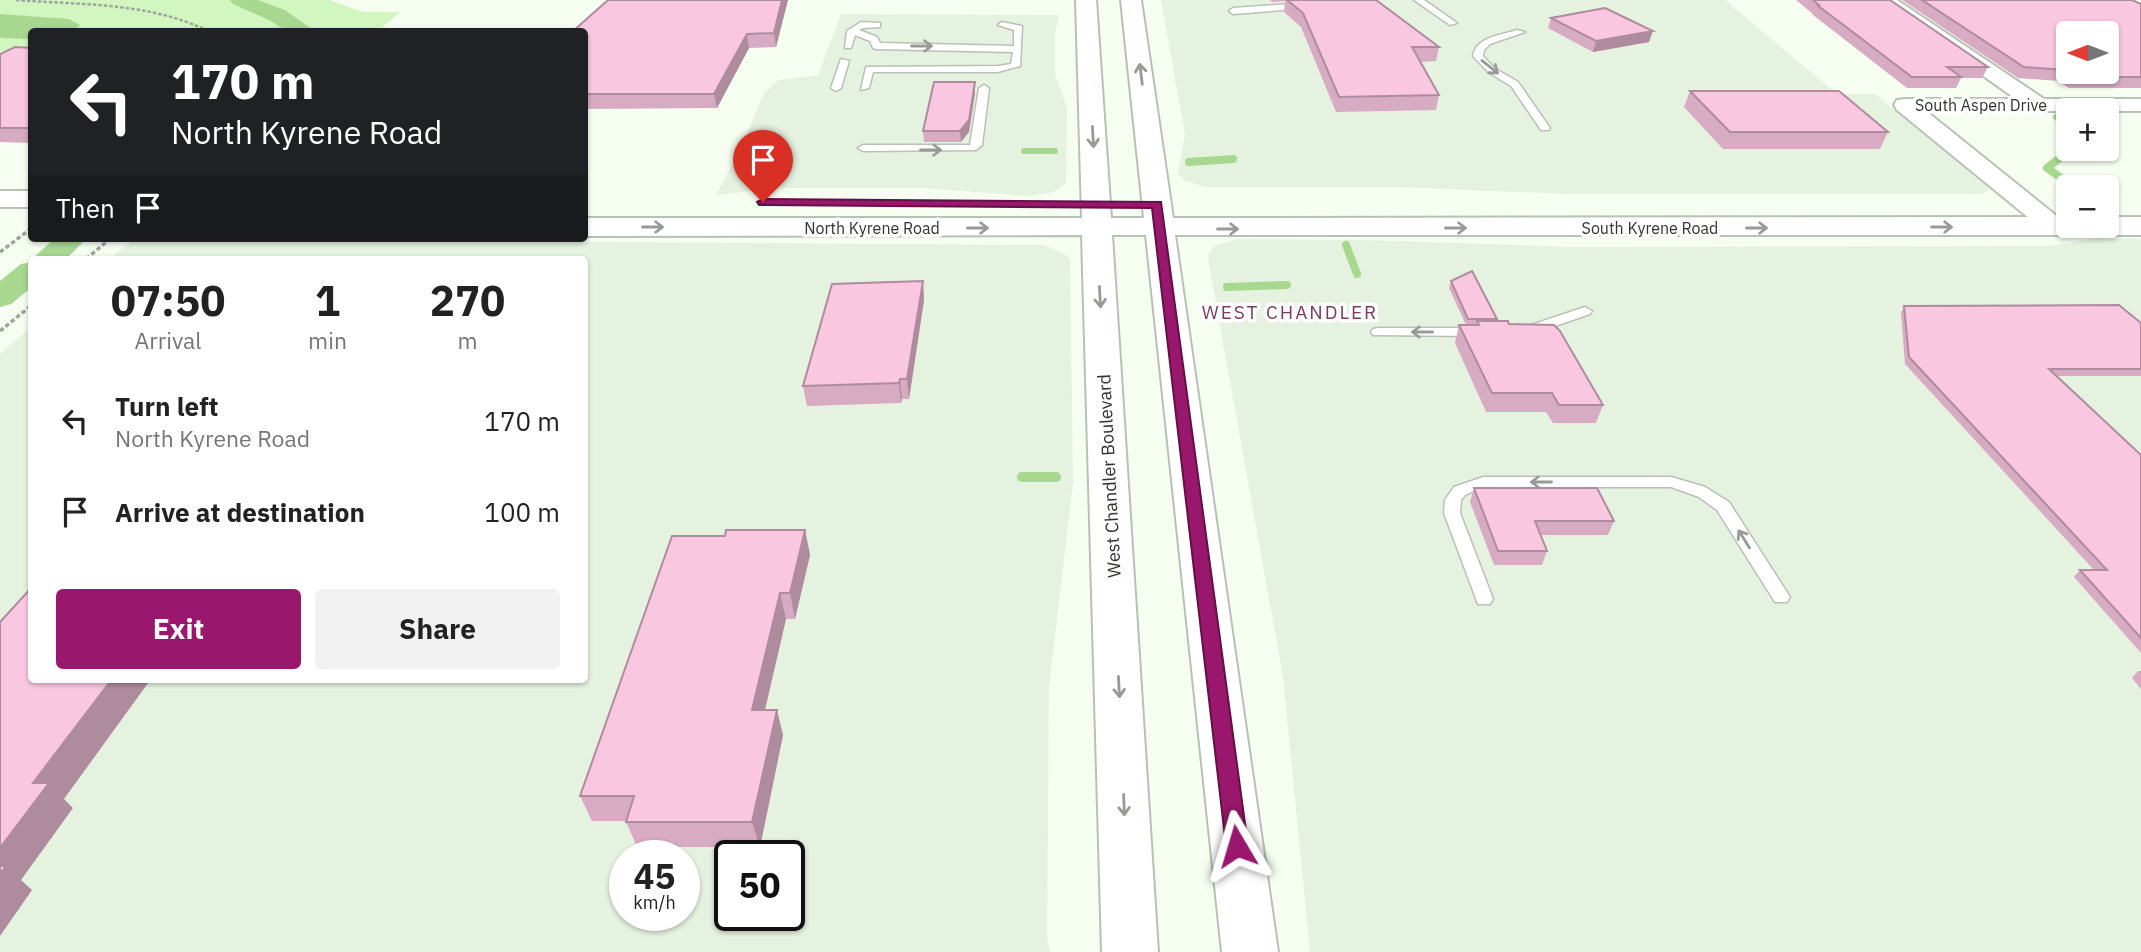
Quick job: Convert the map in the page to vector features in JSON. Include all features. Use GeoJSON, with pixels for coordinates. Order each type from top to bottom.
{"type":"FeatureCollection","features":[{"type":"Feature","properties":{"kind":"main road","name":"West Chandler Boulevard"},"geometry":{"type":"LineString","coordinates":[[1086,0],[1130,952]]}},
{"type":"Feature","properties":{"kind":"main road"},"geometry":{"type":"LineString","coordinates":[[1131,0],[1250,952]]}},
{"type":"Feature","properties":{"kind":"main road"},"geometry":{"type":"LineString","coordinates":[[0,199],[28,199]]}},
{"type":"Feature","properties":{"kind":"main road","name":"North Kyrene Road"},"geometry":{"type":"LineString","coordinates":[[588,201],[1158,217]]}},
{"type":"Feature","properties":{"kind":"main road"},"geometry":{"type":"LineString","coordinates":[[1613,204],[1679,214],[1724,228]]}},
{"type":"Feature","properties":{"kind":"main road","name":"South Kyrene Road"},"geometry":{"type":"LineString","coordinates":[[1158,217],[1613,204],[2027,204],[2056,213]]}},
{"type":"Feature","properties":{"kind":"main road"},"geometry":{"type":"LineString","coordinates":[[2119,204],[2141,204]]}},
{"type":"Feature","properties":{"kind":"main road","name":"South Kyrene Road"},"geometry":{"type":"LineString","coordinates":[[1158,217],[1724,228],[2056,215]]}},
{"type":"Feature","properties":{"kind":"main road","name":"North Kyrene Road"},"geometry":{"type":"LineString","coordinates":[[588,227],[1097,216]]}},
{"type":"Feature","properties":{"kind":"main road","name":"South Kyrene Road"},"geometry":{"type":"LineString","coordinates":[[2119,223],[2141,226]]}},
{"type":"Feature","properties":{"kind":"main road"},"geometry":{"type":"LineString","coordinates":[[0,224],[28,226]]}},
{"type":"Feature","properties":{"kind":"street"},"geometry":{"type":"LineString","coordinates":[[1885,0],[2039,105]]}},
{"type":"Feature","properties":{"kind":"street","name":"South Aspen Drive"},"geometry":{"type":"LineString","coordinates":[[2027,204],[1905,106],[2141,105]]}},
{"type":"Feature","properties":{"kind":"lane"},"geometry":{"type":"LineString","coordinates":[[1277,0],[1232,7],[1312,5]]}},
{"type":"Feature","properties":{"kind":"lane"},"geometry":{"type":"LineString","coordinates":[[1418,0],[1453,23]]}},
{"type":"Feature","properties":{"kind":"lane"},"geometry":{"type":"LineString","coordinates":[[869,69],[998,69],[1015,66],[1019,28],[1002,24]]}},
{"type":"Feature","properties":{"kind":"lane"},"geometry":{"type":"LineString","coordinates":[[848,46],[852,31],[861,25],[877,25]]}},
{"type":"Feature","properties":{"kind":"lane"},"geometry":{"type":"LineString","coordinates":[[852,31],[874,39],[876,46],[864,88]]}},
{"type":"Feature","properties":{"kind":"lane"},"geometry":{"type":"LineString","coordinates":[[1520,32],[1487,42],[1479,48],[1478,56],[1514,85],[1545,128]]}},
{"type":"Feature","properties":{"kind":"lane"},"geometry":{"type":"LineString","coordinates":[[876,46],[1018,49]]}},
{"type":"Feature","properties":{"kind":"lane"},"geometry":{"type":"LineString","coordinates":[[836,88],[844,61]]}},
{"type":"Feature","properties":{"kind":"lane"},"geometry":{"type":"LineString","coordinates":[[863,148],[972,149],[977,145],[984,88]]}},
{"type":"Feature","properties":{"kind":"lane"},"geometry":{"type":"LineString","coordinates":[[1378,332],[1524,332],[1584,311]]}},
{"type":"Feature","properties":{"kind":"lane"},"geometry":{"type":"LineString","coordinates":[[1484,598],[1451,504],[1457,492],[1470,484],[1483,482],[1671,482],[1693,487],[1710,494],[1723,506],[1781,597]]}},
{"type":"Feature","properties":{"kind":"path"},"geometry":{"type":"LineString","coordinates":[[16,0],[146,10],[184,19],[203,28]]}},
{"type":"Feature","properties":{"kind":"path"},"geometry":{"type":"LineString","coordinates":[[0,252],[28,229]]}},
{"type":"Feature","properties":{"kind":"path"},"geometry":{"type":"LineString","coordinates":[[90,256],[106,242]]}},
{"type":"Feature","properties":{"kind":"path"},"geometry":{"type":"LineString","coordinates":[[0,331],[28,308]]}},
{"type":"Feature","properties":{"kind":"shaded area"},"geometry":{"type":"Polygon","coordinates":[[[0,0],[330,0],[362,12],[400,12],[381,28],[28,28],[28,54],[0,51],[0,0]]]}},
{"type":"Feature","properties":{"kind":"shaded area"},"geometry":{"type":"Polygon","coordinates":[[[1161,0],[1725,0],[1837,94],[1875,94],[1989,188],[1985,193],[1974,194],[1565,194],[1397,187],[1206,187],[1184,180],[1178,172],[1185,134],[1161,0]]]}},
{"type":"Feature","properties":{"kind":"shaded area"},"geometry":{"type":"Polygon","coordinates":[[[0,14],[69,19],[80,25],[77,28],[28,28],[28,39],[0,38],[0,14]]]}},
{"type":"Feature","properties":{"kind":"shaded area"},"geometry":{"type":"Polygon","coordinates":[[[841,14],[1059,15],[1055,34],[1055,75],[1067,107],[1066,183],[1054,192],[1029,196],[921,188],[777,188],[716,195],[742,146],[764,93],[779,80],[818,75],[841,14]]]}},
{"type":"Feature","properties":{"kind":"shaded area"},"geometry":{"type":"Polygon","coordinates":[[[2098,238],[2141,239],[2141,952],[1310,952],[1283,677],[1209,264],[1208,256],[1214,246],[1237,239],[1575,247],[2050,246],[2098,238]]]}},
{"type":"Feature","properties":{"kind":"shaded area"},"geometry":{"type":"Polygon","coordinates":[[[130,242],[1044,245],[1070,259],[1073,483],[1049,687],[1047,937],[1050,952],[0,952],[0,354],[28,330],[28,683],[588,683],[588,256],[114,256],[130,242]]]}},
{"type":"Feature","properties":{"kind":"building"},"geometry":{"type":"Polygon","coordinates":[[[608,0],[782,0],[774,33],[747,34],[714,94],[588,94],[588,28],[576,28],[608,0]]]}},
{"type":"Feature","properties":{"kind":"building"},"geometry":{"type":"Polygon","coordinates":[[[1287,0],[1376,0],[1439,47],[1412,47],[1439,95],[1339,97],[1303,13],[1287,0]]]}},
{"type":"Feature","properties":{"kind":"building"},"geometry":{"type":"Polygon","coordinates":[[[1813,0],[1890,0],[1988,67],[1947,67],[1961,77],[1912,77],[1813,0]]]}},
{"type":"Feature","properties":{"kind":"building"},"geometry":{"type":"Polygon","coordinates":[[[1922,0],[2132,0],[2141,4],[2141,77],[2119,77],[2119,21],[2056,21],[2056,69],[2024,67],[1922,0]]]}},
{"type":"Feature","properties":{"kind":"building"},"geometry":{"type":"Polygon","coordinates":[[[1605,8],[1653,31],[1596,41],[1551,18],[1605,8]]]}},
{"type":"Feature","properties":{"kind":"building"},"geometry":{"type":"Polygon","coordinates":[[[15,47],[28,48],[28,128],[0,128],[0,54],[15,47]]]}},
{"type":"Feature","properties":{"kind":"building"},"geometry":{"type":"Polygon","coordinates":[[[934,82],[975,82],[969,120],[960,131],[923,131],[934,82]]]}},
{"type":"Feature","properties":{"kind":"building"},"geometry":{"type":"Polygon","coordinates":[[[1690,91],[1839,91],[1888,132],[1730,132],[1690,91]]]}},
{"type":"Feature","properties":{"kind":"building"},"geometry":{"type":"Polygon","coordinates":[[[1472,271],[1497,319],[1468,319],[1451,281],[1472,271]]]}},
{"type":"Feature","properties":{"kind":"building"},"geometry":{"type":"Polygon","coordinates":[[[923,281],[907,379],[900,379],[899,383],[803,386],[832,284],[923,281]]]}},
{"type":"Feature","properties":{"kind":"building"},"geometry":{"type":"Polygon","coordinates":[[[2119,305],[2141,323],[2141,369],[2049,369],[2141,455],[2141,638],[2080,570],[2107,570],[1909,357],[1904,306],[2119,305]]]}},
{"type":"Feature","properties":{"kind":"building"},"geometry":{"type":"Polygon","coordinates":[[[1477,321],[1554,325],[1603,405],[1559,405],[1552,393],[1492,393],[1459,325],[1479,325],[1477,321]]]}},
{"type":"Feature","properties":{"kind":"building"},"geometry":{"type":"Polygon","coordinates":[[[1474,488],[1597,488],[1614,521],[1535,521],[1547,551],[1498,551],[1474,488]]]}},
{"type":"Feature","properties":{"kind":"building"},"geometry":{"type":"Polygon","coordinates":[[[726,530],[805,530],[790,593],[780,593],[752,710],[777,710],[752,822],[626,822],[634,796],[580,796],[672,536],[725,536],[726,530]]]}},
{"type":"Feature","properties":{"kind":"building"},"geometry":{"type":"Polygon","coordinates":[[[28,591],[28,683],[109,683],[33,783],[49,783],[0,848],[0,622],[28,591]]]}},
{"type":"Feature","properties":{"kind":"waterway"},"geometry":{"type":"LineString","coordinates":[[240,0],[277,15],[298,28]]}},
{"type":"Feature","properties":{"kind":"waterway"},"geometry":{"type":"LineString","coordinates":[[1024,151],[1055,151]]}},
{"type":"Feature","properties":{"kind":"waterway"},"geometry":{"type":"LineString","coordinates":[[1189,162],[1233,159]]}},
{"type":"Feature","properties":{"kind":"waterway"},"geometry":{"type":"LineString","coordinates":[[2056,161],[2047,168],[2057,175]]}},
{"type":"Feature","properties":{"kind":"waterway"},"geometry":{"type":"LineString","coordinates":[[51,256],[67,243]]}},
{"type":"Feature","properties":{"kind":"waterway"},"geometry":{"type":"LineString","coordinates":[[1346,245],[1357,274]]}},
{"type":"Feature","properties":{"kind":"waterway"},"geometry":{"type":"LineString","coordinates":[[0,297],[28,274]]}},
{"type":"Feature","properties":{"kind":"waterway"},"geometry":{"type":"LineString","coordinates":[[1227,287],[1287,285]]}},
{"type":"Feature","properties":{"kind":"waterway"},"geometry":{"type":"LineString","coordinates":[[1022,477],[1056,477]]}},
{"type":"Feature","properties":{"kind":"district","name":"WEST CHANDLER"},"geometry":{"type":"Point","coordinates":[1290,312]}},
{"type":"Feature","properties":{"kind":"route"},"geometry":{"type":"LineString","coordinates":[[763,202],[1157,205],[1237,846]]}}]}
